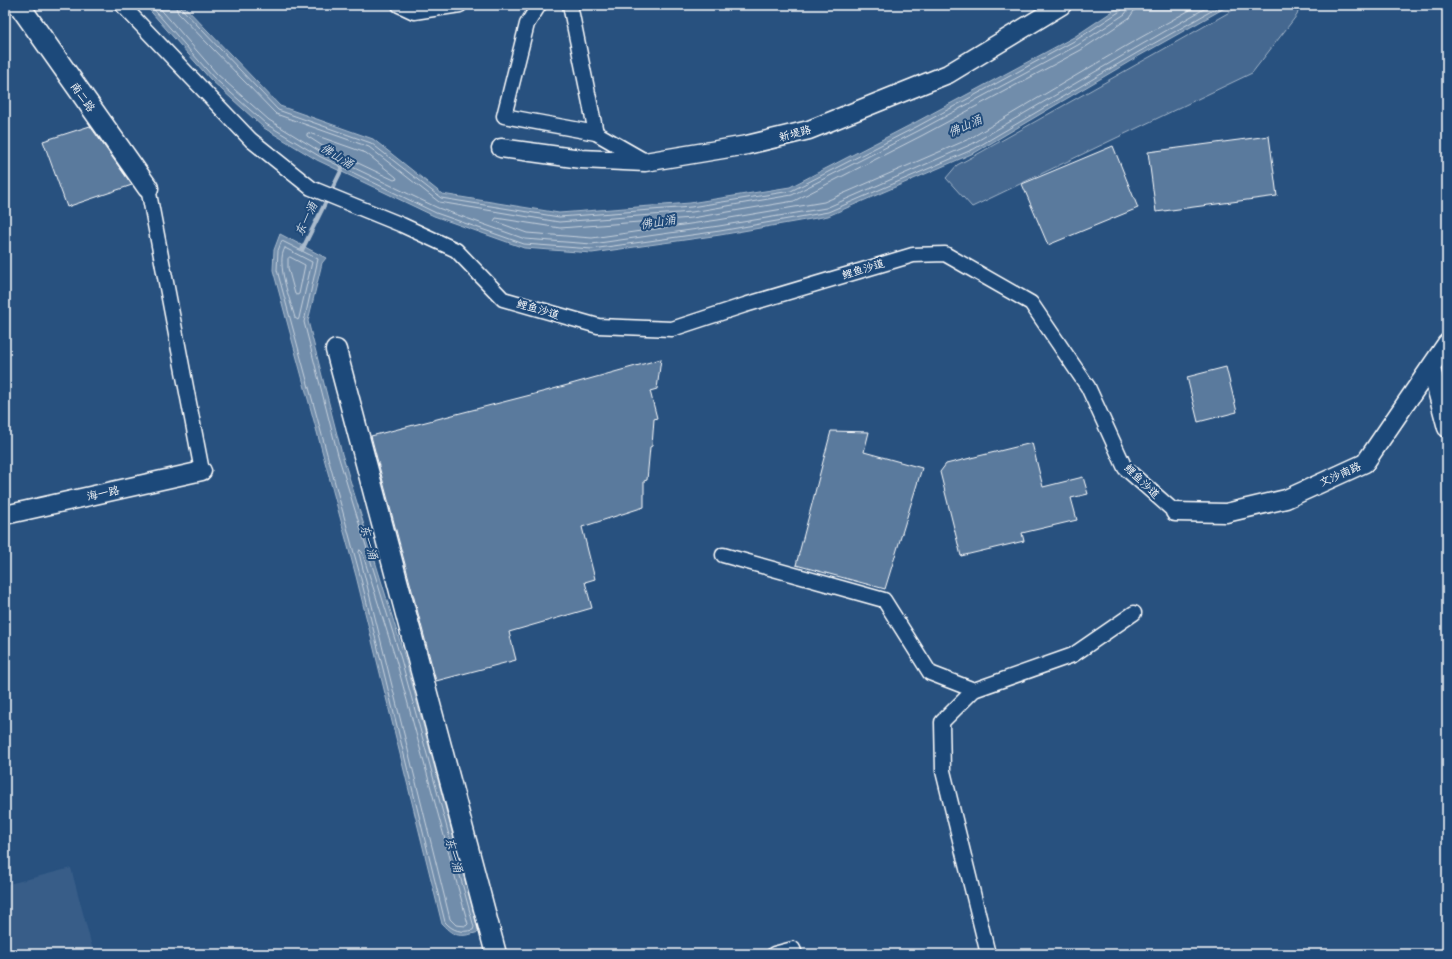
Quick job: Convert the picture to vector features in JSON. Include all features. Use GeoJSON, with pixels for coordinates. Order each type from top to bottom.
{"type":"FeatureCollection","features":[{"type":"Feature","properties":{"kind":"main road","name":"南二路"},"geometry":{"type":"LineString","coordinates":[[19,5],[148,188]]}},
{"type":"Feature","properties":{"kind":"main road"},"geometry":{"type":"LineString","coordinates":[[336,350],[496,954]]}},
{"type":"Feature","properties":{"kind":"street","name":"鲤鱼沙道"},"geometry":{"type":"LineString","coordinates":[[122,5],[251,140],[311,188],[402,225],[456,250],[503,299],[598,326],[672,330],[744,305],[913,255],[945,254],[1031,303],[1088,387],[1125,468],[1175,512]]}},
{"type":"Feature","properties":{"kind":"street"},"geometry":{"type":"LineString","coordinates":[[399,5],[414,12],[460,5]]}},
{"type":"Feature","properties":{"kind":"street"},"geometry":{"type":"LineString","coordinates":[[539,5],[527,24],[504,116],[596,133],[645,162]]}},
{"type":"Feature","properties":{"kind":"street"},"geometry":{"type":"LineString","coordinates":[[570,5],[596,133]]}},
{"type":"Feature","properties":{"kind":"street","name":"新堤路"},"geometry":{"type":"LineString","coordinates":[[501,148],[581,159],[645,162],[747,145],[809,130],[948,74],[1062,5]]}},
{"type":"Feature","properties":{"kind":"street"},"geometry":{"type":"LineString","coordinates":[[148,188],[202,471]]}},
{"type":"Feature","properties":{"kind":"street","name":"文沙南路"},"geometry":{"type":"LineString","coordinates":[[1175,512],[1226,513],[1286,499],[1366,463],[1447,343]]}},
{"type":"Feature","properties":{"kind":"street"},"geometry":{"type":"LineString","coordinates":[[1430,368],[1447,428]]}},
{"type":"Feature","properties":{"kind":"street","name":"海一路"},"geometry":{"type":"LineString","coordinates":[[5,515],[202,471]]}},
{"type":"Feature","properties":{"kind":"street"},"geometry":{"type":"LineString","coordinates":[[723,555],[884,600],[930,673],[974,690]]}},
{"type":"Feature","properties":{"kind":"street"},"geometry":{"type":"LineString","coordinates":[[988,954],[943,771],[942,722],[974,690],[1073,655],[1134,613]]}},
{"type":"Feature","properties":{"kind":"street"},"geometry":{"type":"LineString","coordinates":[[774,954],[793,949],[795,954]]}},
{"type":"Feature","properties":{"kind":"shaded area"},"geometry":{"type":"Polygon","coordinates":[[[1242,5],[1300,5],[1297,15],[1252,73],[972,207],[946,178],[957,165],[1242,5]]]}},
{"type":"Feature","properties":{"kind":"shaded area"},"geometry":{"type":"Polygon","coordinates":[[[71,868],[94,954],[5,954],[5,885],[71,868]]]}},
{"type":"Feature","properties":{"kind":"water","name":"佛山涌"},"geometry":{"type":"Polygon","coordinates":[[[145,5],[183,5],[280,106],[373,139],[442,194],[559,213],[690,203],[790,187],[916,122],[1074,37],[1122,5],[1230,5],[1139,56],[976,152],[828,216],[720,235],[592,253],[524,248],[434,216],[317,160],[264,128],[211,80],[145,5]]]}},
{"type":"Feature","properties":{"kind":"water"},"geometry":{"type":"Polygon","coordinates":[[[280,234],[326,258],[322,263],[308,321],[342,454],[405,658],[479,932],[459,935],[451,932],[442,924],[356,576],[273,270],[274,250],[280,234]]]}},
{"type":"Feature","properties":{"kind":"building"},"geometry":{"type":"Polygon","coordinates":[[[90,126],[132,185],[67,207],[43,141],[90,126]]]}},
{"type":"Feature","properties":{"kind":"building"},"geometry":{"type":"Polygon","coordinates":[[[1269,136],[1277,196],[1156,212],[1148,152],[1269,136]]]}},
{"type":"Feature","properties":{"kind":"building"},"geometry":{"type":"Polygon","coordinates":[[[1113,146],[1138,208],[1048,245],[1022,184],[1113,146]]]}},
{"type":"Feature","properties":{"kind":"building"},"geometry":{"type":"Polygon","coordinates":[[[661,359],[657,389],[650,391],[657,418],[654,419],[647,480],[644,481],[644,507],[582,527],[595,579],[585,582],[592,608],[509,632],[516,660],[436,681],[371,436],[546,391],[661,359]]]}},
{"type":"Feature","properties":{"kind":"building"},"geometry":{"type":"Polygon","coordinates":[[[1226,367],[1237,412],[1198,422],[1187,377],[1226,367]]]}},
{"type":"Feature","properties":{"kind":"building"},"geometry":{"type":"Polygon","coordinates":[[[831,431],[869,432],[864,452],[922,468],[885,589],[796,565],[831,431]]]}},
{"type":"Feature","properties":{"kind":"building"},"geometry":{"type":"Polygon","coordinates":[[[1032,443],[1043,487],[1083,477],[1088,494],[1071,498],[1077,520],[1022,533],[1024,541],[961,556],[940,472],[946,464],[1032,443]]]}},
{"type":"Feature","properties":{"kind":"waterway","name":"东一涌"},"geometry":{"type":"LineString","coordinates":[[302,250],[343,167]]}}]}
